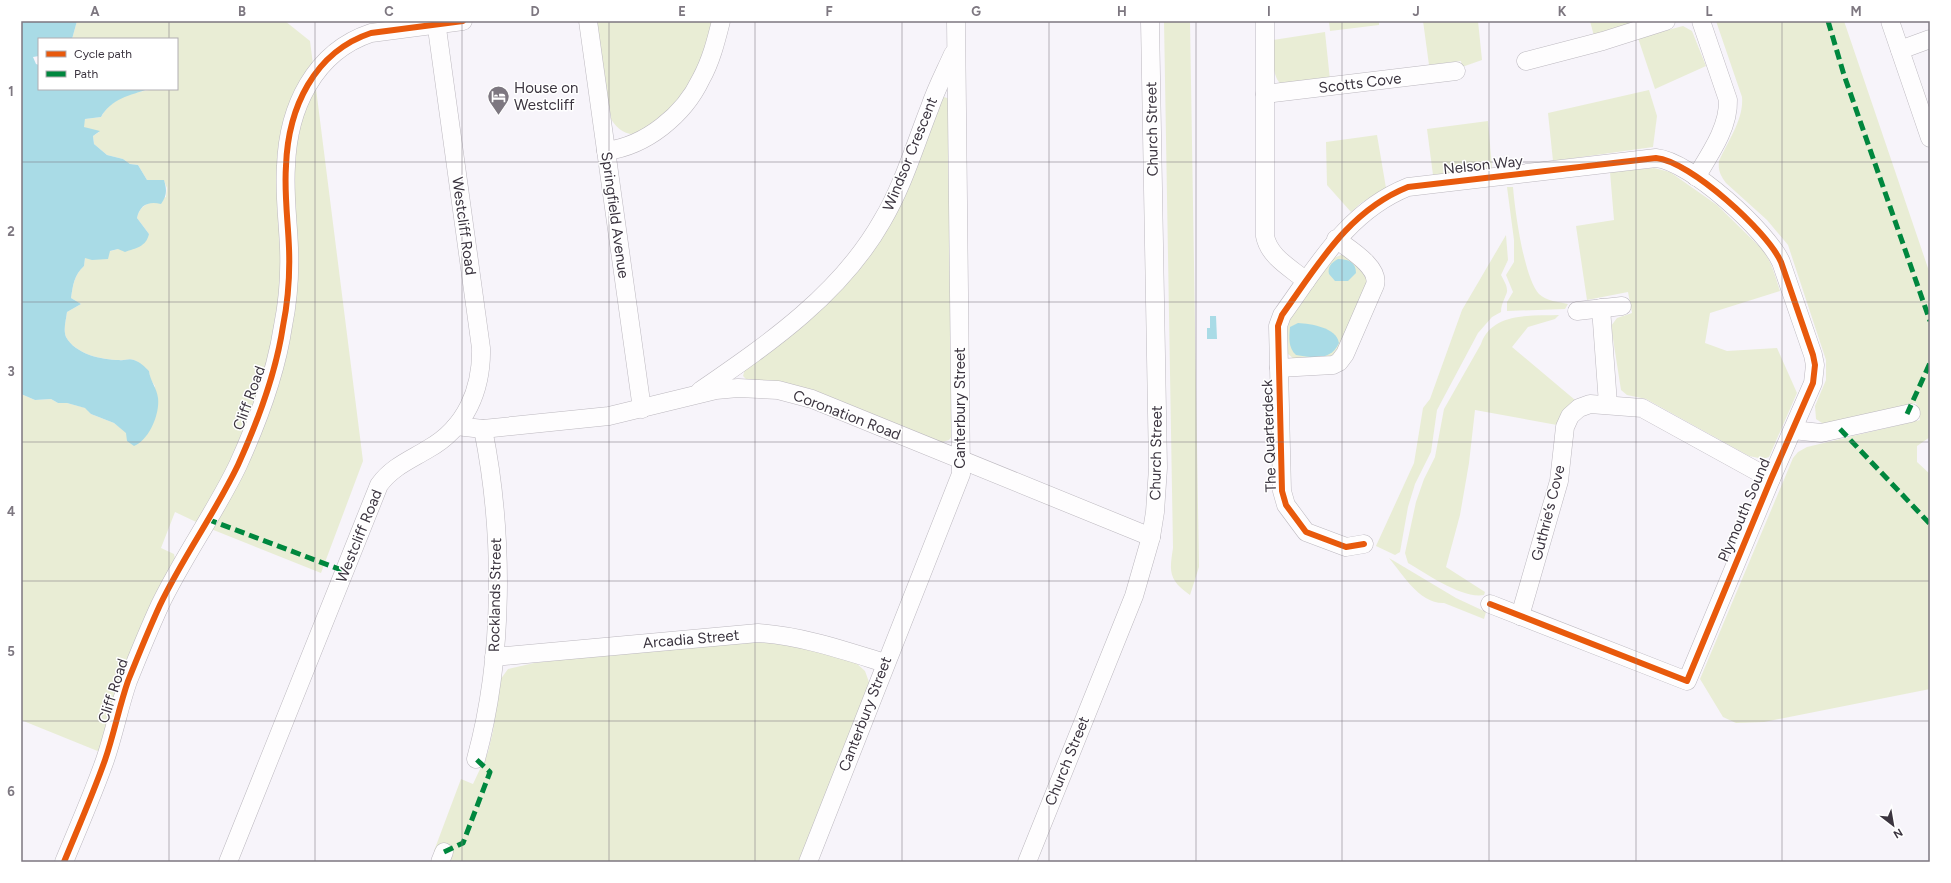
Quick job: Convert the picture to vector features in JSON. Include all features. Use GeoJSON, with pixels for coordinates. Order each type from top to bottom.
{"type":"FeatureCollection","features":[{"type":"Feature","properties":{"kind":"street","name":"Cliff Road"},"geometry":{"type":"LineString","coordinates":[[64,862],[105,759],[128,681],[160,606],[184,557],[237,466],[265,396],[277,358],[284,325],[289,271],[286,165],[290,132],[305,89],[314,74],[333,53],[358,38],[371,33],[436,23],[462,21]]}},
{"type":"Feature","properties":{"kind":"street","name":"Springfield Avenue"},"geometry":{"type":"LineString","coordinates":[[588,21],[642,409]]}},
{"type":"Feature","properties":{"kind":"street"},"geometry":{"type":"LineString","coordinates":[[606,151],[617,150],[646,136],[672,118],[683,106],[701,81],[707,67],[721,21]]}},
{"type":"Feature","properties":{"kind":"street","name":"Canterbury Street"},"geometry":{"type":"LineString","coordinates":[[808,862],[885,663],[961,474],[955,48],[956,21]]}},
{"type":"Feature","properties":{"kind":"street","name":"Church Street"},"geometry":{"type":"LineString","coordinates":[[1027,862],[1134,596],[1151,536],[1155,512],[1158,468],[1150,21]]}},
{"type":"Feature","properties":{"kind":"street"},"geometry":{"type":"LineString","coordinates":[[1265,21],[1265,236],[1267,246],[1273,254],[1306,281]]}},
{"type":"Feature","properties":{"kind":"street"},"geometry":{"type":"LineString","coordinates":[[1526,61],[1603,41],[1666,21]]}},
{"type":"Feature","properties":{"kind":"street"},"geometry":{"type":"LineString","coordinates":[[1696,177],[1723,127],[1728,109],[1725,91],[1701,21]]}},
{"type":"Feature","properties":{"kind":"street"},"geometry":{"type":"LineString","coordinates":[[1890,21],[1900,50],[1923,95],[1930,138]]}},
{"type":"Feature","properties":{"kind":"street","name":"Westcliff Road"},"geometry":{"type":"LineString","coordinates":[[228,862],[379,485],[397,466],[439,442],[456,426],[472,403],[477,390],[480,376],[480,348],[436,23]]}},
{"type":"Feature","properties":{"kind":"street"},"geometry":{"type":"LineString","coordinates":[[1900,50],[1930,39]]}},
{"type":"Feature","properties":{"kind":"street","name":"Windsor Crescent"},"geometry":{"type":"LineString","coordinates":[[694,394],[758,350],[806,311],[842,276],[870,241],[882,222],[901,184],[930,105],[955,48]]}},
{"type":"Feature","properties":{"kind":"street","name":"Scotts Cove"},"geometry":{"type":"LineString","coordinates":[[1265,94],[1456,71]]}},
{"type":"Feature","properties":{"kind":"street","name":"Nelson Way"},"geometry":{"type":"LineString","coordinates":[[1306,281],[1336,238],[1363,213],[1395,193],[1414,186],[1656,158],[1671,160],[1696,177]]}},
{"type":"Feature","properties":{"kind":"street","name":"Plymouth Sound"},"geometry":{"type":"LineString","coordinates":[[1490,604],[1687,681],[1771,479],[1813,383],[1815,365],[1781,262],[1774,247],[1712,188],[1696,177]]}},
{"type":"Feature","properties":{"kind":"street","name":"The Quarterdeck"},"geometry":{"type":"LineString","coordinates":[[1279,368],[1333,365],[1340,362],[1346,354],[1375,285],[1376,276],[1371,267],[1336,238]]}},
{"type":"Feature","properties":{"kind":"street","name":"The Quarterdeck"},"geometry":{"type":"LineString","coordinates":[[1306,281],[1279,320],[1278,326],[1281,483],[1286,505],[1303,528],[1311,534],[1346,547],[1364,544]]}},
{"type":"Feature","properties":{"kind":"street"},"geometry":{"type":"LineString","coordinates":[[1577,311],[1622,306]]}},
{"type":"Feature","properties":{"kind":"street"},"geometry":{"type":"LineString","coordinates":[[1600,308],[1608,404]]}},
{"type":"Feature","properties":{"kind":"street","name":"Coronation Road"},"geometry":{"type":"LineString","coordinates":[[456,426],[483,429],[609,416],[642,409],[694,394],[738,388],[760,388],[795,394],[1151,536]]}},
{"type":"Feature","properties":{"kind":"street","name":"Guthrie’s Cove"},"geometry":{"type":"LineString","coordinates":[[1520,616],[1559,481],[1568,421],[1575,411],[1584,405],[1608,404],[1642,408],[1771,479]]}},
{"type":"Feature","properties":{"kind":"street"},"geometry":{"type":"LineString","coordinates":[[1793,430],[1820,433],[1911,413]]}},
{"type":"Feature","properties":{"kind":"street","name":"Rocklands Street"},"geometry":{"type":"LineString","coordinates":[[476,759],[483,732],[494,657],[498,561],[490,462],[483,429]]}},
{"type":"Feature","properties":{"kind":"street","name":"Arcadia Street"},"geometry":{"type":"LineString","coordinates":[[494,657],[758,633],[779,634],[808,640],[885,663]]}},
{"type":"Feature","properties":{"kind":"green space"},"geometry":{"type":"Polygon","coordinates":[[[77,21],[285,21],[310,41],[363,461],[321,573],[211,529],[175,512],[161,548],[174,554],[175,559],[100,752],[21,720],[21,394],[35,400],[51,399],[58,403],[67,403],[86,408],[91,414],[114,423],[127,433],[127,441],[155,386],[150,379],[149,371],[132,359],[105,359],[82,352],[70,343],[65,334],[65,328],[67,312],[81,304],[71,298],[74,280],[84,266],[85,258],[118,249],[149,234],[137,218],[144,206],[166,197],[167,188],[164,181],[147,180],[138,165],[130,164],[123,159],[107,155],[94,144],[93,136],[99,132],[83,127],[85,119],[101,117],[107,108],[115,101],[134,93],[156,90],[178,90],[178,38],[72,38],[77,21]]]}},
{"type":"Feature","properties":{"kind":"green space"},"geometry":{"type":"Polygon","coordinates":[[[596,21],[713,21],[696,75],[692,82],[675,105],[649,128],[640,132],[629,134],[618,127],[611,119],[596,21]]]}},
{"type":"Feature","properties":{"kind":"green space"},"geometry":{"type":"Polygon","coordinates":[[[1164,21],[1190,21],[1199,567],[1190,595],[1174,580],[1171,570],[1173,548],[1164,21]]]}},
{"type":"Feature","properties":{"kind":"green space"},"geometry":{"type":"Polygon","coordinates":[[[1329,21],[1379,21],[1379,25],[1330,31],[1329,21]]]}},
{"type":"Feature","properties":{"kind":"green space"},"geometry":{"type":"Polygon","coordinates":[[[1423,21],[1478,21],[1482,60],[1462,67],[1461,61],[1429,65],[1423,21]]]}},
{"type":"Feature","properties":{"kind":"green space"},"geometry":{"type":"Polygon","coordinates":[[[1590,21],[1640,21],[1594,36],[1590,21]]]}},
{"type":"Feature","properties":{"kind":"green space"},"geometry":{"type":"Polygon","coordinates":[[[1716,21],[1844,21],[1930,274],[1930,437],[1917,446],[1917,462],[1930,474],[1930,689],[1764,722],[1736,723],[1723,717],[1700,679],[1793,458],[1798,452],[1807,447],[1920,420],[1916,403],[1832,424],[1822,423],[1816,419],[1815,406],[1826,380],[1826,360],[1788,245],[1767,220],[1726,183],[1719,170],[1719,161],[1735,130],[1741,113],[1742,97],[1716,21]]]}},
{"type":"Feature","properties":{"kind":"green space"},"geometry":{"type":"Polygon","coordinates":[[[1683,26],[1692,31],[1706,66],[1655,89],[1638,38],[1683,26]]]}},
{"type":"Feature","properties":{"kind":"green space"},"geometry":{"type":"Polygon","coordinates":[[[1325,32],[1330,80],[1283,86],[1276,77],[1274,71],[1273,40],[1325,32]]]}},
{"type":"Feature","properties":{"kind":"green space"},"geometry":{"type":"Polygon","coordinates":[[[1649,90],[1657,116],[1653,147],[1553,161],[1548,113],[1649,90]]]}},
{"type":"Feature","properties":{"kind":"green space"},"geometry":{"type":"Polygon","coordinates":[[[944,97],[950,99],[952,436],[949,440],[939,443],[748,381],[743,376],[745,369],[829,299],[941,98],[944,97]]]}},
{"type":"Feature","properties":{"kind":"green space"},"geometry":{"type":"Polygon","coordinates":[[[1488,121],[1492,168],[1433,175],[1427,129],[1488,121]]]}},
{"type":"Feature","properties":{"kind":"green space"},"geometry":{"type":"Polygon","coordinates":[[[1377,135],[1386,188],[1361,203],[1351,212],[1327,185],[1326,142],[1377,135]]]}},
{"type":"Feature","properties":{"kind":"green space"},"geometry":{"type":"Polygon","coordinates":[[[1654,168],[1670,172],[1717,205],[1762,249],[1773,269],[1780,291],[1710,313],[1705,343],[1727,351],[1777,348],[1797,393],[1769,457],[1763,459],[1749,456],[1646,399],[1627,395],[1621,390],[1611,326],[1617,318],[1632,313],[1628,292],[1587,300],[1576,226],[1614,220],[1610,172],[1654,168]]]}},
{"type":"Feature","properties":{"kind":"green space"},"geometry":{"type":"Polygon","coordinates":[[[1507,187],[1513,187],[1521,244],[1529,274],[1534,286],[1539,294],[1545,298],[1568,304],[1565,309],[1507,311],[1507,302],[1513,292],[1506,275],[1514,262],[1514,240],[1507,187]]]}},
{"type":"Feature","properties":{"kind":"green space"},"geometry":{"type":"Polygon","coordinates":[[[1506,235],[1508,260],[1501,275],[1506,284],[1507,292],[1501,312],[1492,317],[1478,333],[1437,410],[1431,452],[1415,484],[1408,507],[1400,552],[1395,555],[1376,546],[1414,463],[1423,408],[1430,399],[1462,310],[1506,235]]]}},
{"type":"Feature","properties":{"kind":"green space"},"geometry":{"type":"Polygon","coordinates":[[[1341,255],[1347,256],[1370,277],[1341,350],[1332,359],[1295,360],[1287,353],[1286,334],[1290,319],[1329,260],[1341,255]]]}},
{"type":"Feature","properties":{"kind":"green space"},"geometry":{"type":"Polygon","coordinates":[[[1559,315],[1555,319],[1528,327],[1512,347],[1575,400],[1557,425],[1475,410],[1469,463],[1460,515],[1446,567],[1485,592],[1484,595],[1475,595],[1455,590],[1408,563],[1405,553],[1416,502],[1424,479],[1435,457],[1444,409],[1486,334],[1494,326],[1503,321],[1525,316],[1559,315]]]}},
{"type":"Feature","properties":{"kind":"green space"},"geometry":{"type":"Polygon","coordinates":[[[1389,558],[1456,598],[1486,612],[1484,619],[1444,603],[1427,599],[1406,580],[1389,558]]]}},
{"type":"Feature","properties":{"kind":"green space"},"geometry":{"type":"Polygon","coordinates":[[[751,641],[791,644],[855,662],[865,671],[869,682],[869,689],[801,862],[447,862],[448,856],[434,851],[461,779],[473,784],[488,752],[493,731],[500,680],[508,669],[534,663],[651,649],[751,641]]]}},
{"type":"Feature","properties":{"kind":"water"},"geometry":{"type":"Polygon","coordinates":[[[21,21],[77,21],[72,38],[38,38],[38,56],[33,57],[36,64],[38,65],[38,90],[146,90],[122,98],[110,106],[101,117],[85,119],[84,127],[100,131],[93,136],[94,144],[107,155],[123,159],[130,164],[138,165],[147,180],[164,180],[166,190],[161,204],[152,203],[145,205],[138,214],[137,218],[149,234],[146,242],[137,248],[125,252],[118,249],[110,251],[108,259],[92,260],[85,258],[84,266],[74,280],[71,298],[81,304],[67,312],[65,334],[70,343],[82,352],[105,359],[130,359],[140,363],[149,371],[158,398],[157,411],[149,432],[139,443],[134,446],[127,441],[126,433],[114,423],[91,414],[85,408],[67,403],[58,403],[51,399],[35,400],[21,394],[21,21]]]}},
{"type":"Feature","properties":{"kind":"water"},"geometry":{"type":"Polygon","coordinates":[[[1338,259],[1351,262],[1355,266],[1356,273],[1348,281],[1335,281],[1329,274],[1330,265],[1338,259]]]}},
{"type":"Feature","properties":{"kind":"water"},"geometry":{"type":"Polygon","coordinates":[[[1210,316],[1216,316],[1217,339],[1207,339],[1207,328],[1210,328],[1210,316]]]}},
{"type":"Feature","properties":{"kind":"water"},"geometry":{"type":"Polygon","coordinates":[[[1298,323],[1322,327],[1333,333],[1339,343],[1336,349],[1321,357],[1296,355],[1290,346],[1289,335],[1290,327],[1298,323]]]}},
{"type":"Feature","properties":{"kind":"marked path"},"geometry":{"type":"LineString","coordinates":[[1828,21],[1844,75],[1930,321]]}},
{"type":"Feature","properties":{"kind":"marked path"},"geometry":{"type":"LineString","coordinates":[[1907,414],[1930,363]]}},
{"type":"Feature","properties":{"kind":"marked path"},"geometry":{"type":"LineString","coordinates":[[1840,429],[1930,524]]}},
{"type":"Feature","properties":{"kind":"marked path"},"geometry":{"type":"LineString","coordinates":[[207,519],[344,571]]}},
{"type":"Feature","properties":{"kind":"marked path"},"geometry":{"type":"LineString","coordinates":[[444,852],[463,843],[490,772],[476,759]]}},
{"type":"Feature","properties":{"kind":"cycle path"},"geometry":{"type":"LineString","coordinates":[[64,862],[100,773],[128,681],[148,633],[169,587],[238,465],[259,414],[271,379],[285,317],[289,278],[286,166],[292,123],[299,103],[308,85],[320,68],[334,54],[351,42],[371,33],[463,21]]}},
{"type":"Feature","properties":{"kind":"cycle path"},"geometry":{"type":"LineString","coordinates":[[1364,544],[1346,547],[1306,532],[1286,505],[1282,491],[1278,326],[1282,315],[1336,241],[1368,210],[1387,197],[1408,187],[1656,158],[1671,162],[1707,184],[1726,200],[1744,216],[1773,249],[1781,262],[1813,355],[1815,365],[1813,383],[1771,479],[1687,681],[1490,604]]}},
{"type":"Feature","properties":{"kind":"place","name":"House on Westcliff"},"geometry":{"type":"Point","coordinates":[498,116]}}]}
